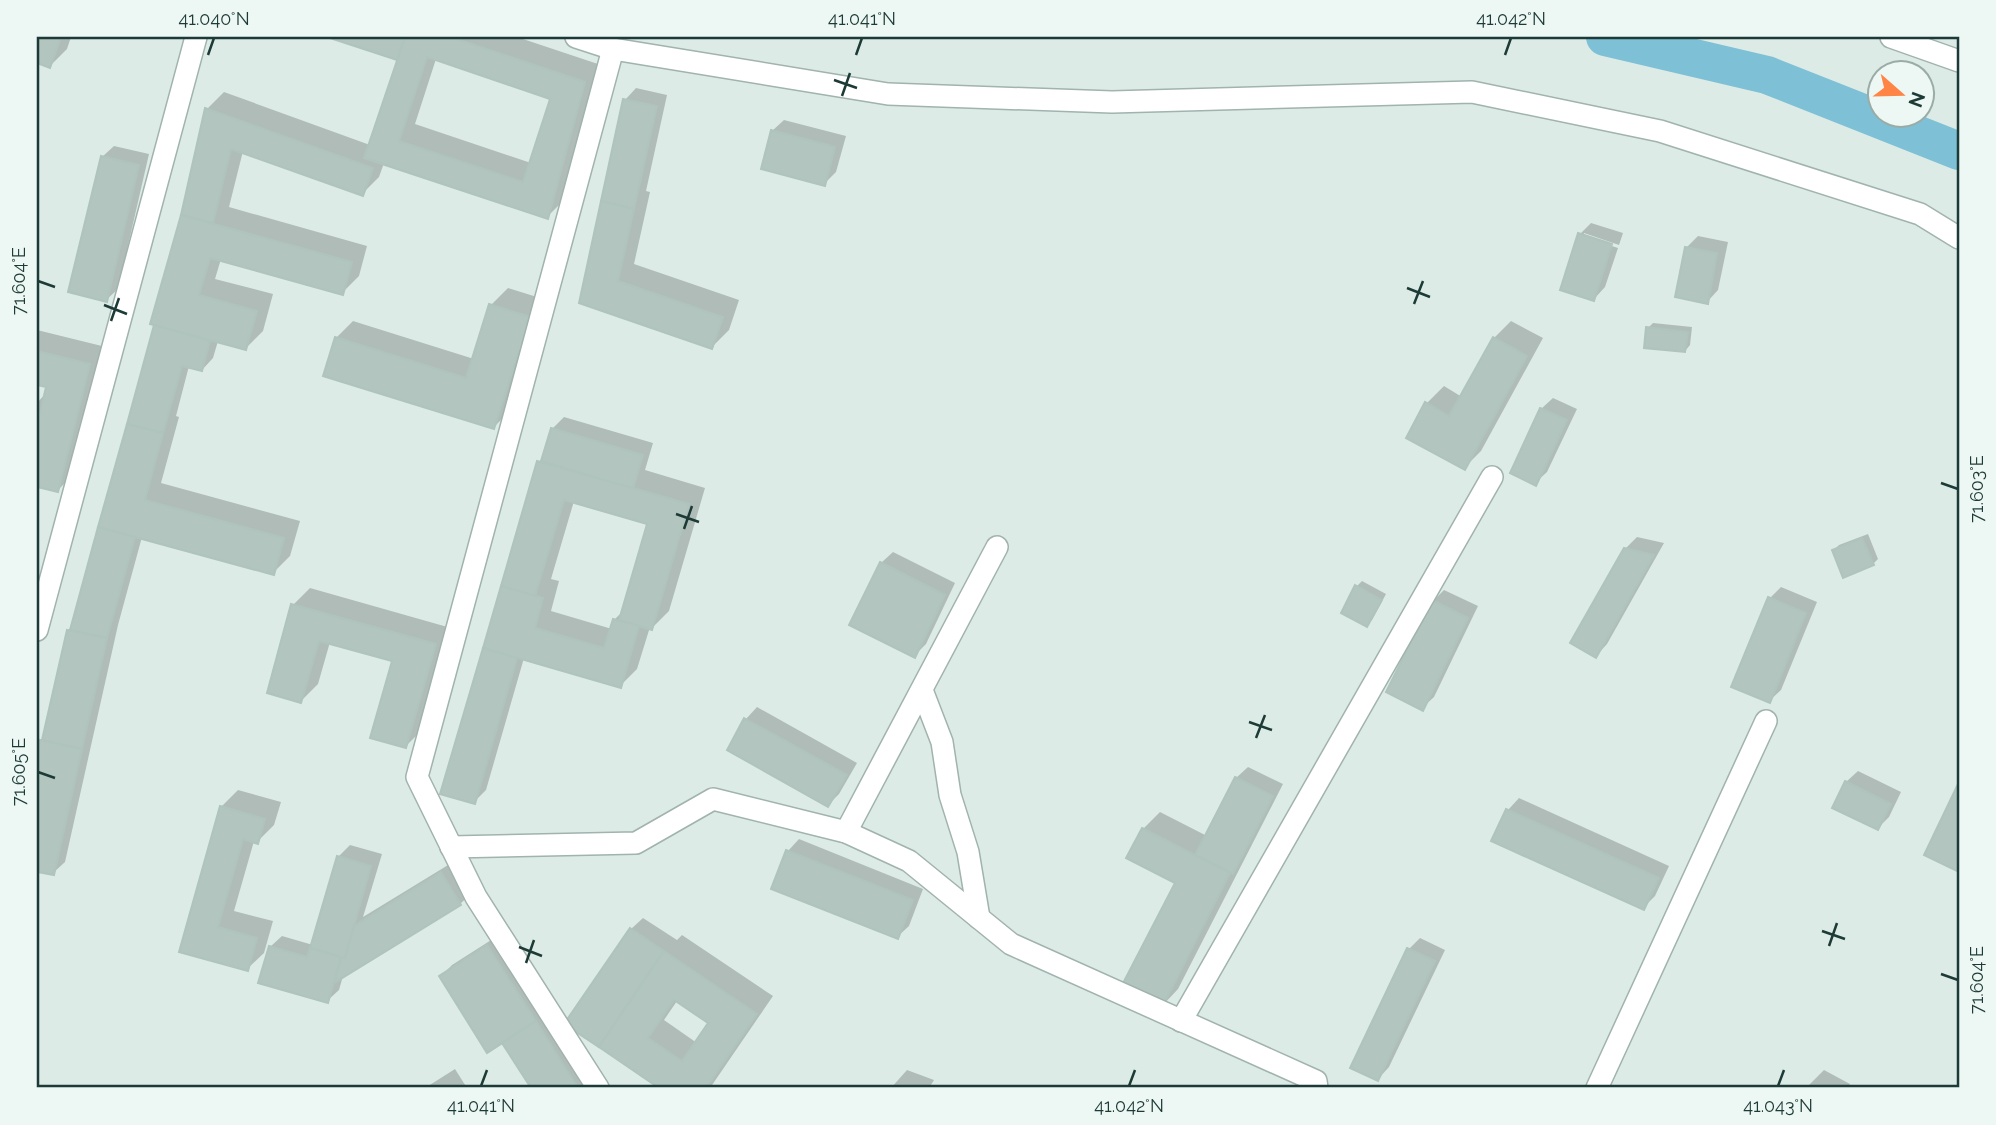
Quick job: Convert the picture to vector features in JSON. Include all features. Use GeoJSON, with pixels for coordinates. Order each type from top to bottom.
{"type":"FeatureCollection","features":[{"type":"Feature","properties":{"kind":"street"},"geometry":{"type":"LineString","coordinates":[[37,630],[197,37]]}},
{"type":"Feature","properties":{"kind":"street"},"geometry":{"type":"LineString","coordinates":[[576,37],[613,49],[888,94],[1112,102],[1472,92],[1660,131],[1920,214],[1959,238]]}},
{"type":"Feature","properties":{"kind":"street"},"geometry":{"type":"LineString","coordinates":[[1891,37],[1959,61]]}},
{"type":"Feature","properties":{"kind":"street"},"geometry":{"type":"LineString","coordinates":[[598,1088],[476,897],[417,777],[613,49]]}},
{"type":"Feature","properties":{"kind":"street"},"geometry":{"type":"LineString","coordinates":[[1181,1021],[1492,477]]}},
{"type":"Feature","properties":{"kind":"street"},"geometry":{"type":"LineString","coordinates":[[846,832],[997,547]]}},
{"type":"Feature","properties":{"kind":"street"},"geometry":{"type":"LineString","coordinates":[[922,690],[942,742],[950,795],[968,852],[979,918]]}},
{"type":"Feature","properties":{"kind":"street"},"geometry":{"type":"LineString","coordinates":[[1597,1088],[1766,721]]}},
{"type":"Feature","properties":{"kind":"street"},"geometry":{"type":"LineString","coordinates":[[451,847],[636,843],[713,799],[846,832],[909,861],[1011,944],[1316,1081],[1317,1088]]}},
{"type":"Feature","properties":{"kind":"building"},"geometry":{"type":"Polygon","coordinates":[[[37,37],[61,37],[50,68],[37,63],[37,37]]]}},
{"type":"Feature","properties":{"kind":"building"},"geometry":{"type":"Polygon","coordinates":[[[327,37],[405,37],[397,60],[327,37]]]}},
{"type":"Feature","properties":{"kind":"building"},"geometry":{"type":"Polygon","coordinates":[[[405,37],[451,37],[585,82],[548,219],[364,158],[405,37]],[[427,57],[399,141],[523,182],[550,99],[427,57]]]}},
{"type":"Feature","properties":{"kind":"building"},"geometry":{"type":"Polygon","coordinates":[[[623,99],[657,106],[634,209],[601,201],[623,99]]]}},
{"type":"Feature","properties":{"kind":"building"},"geometry":{"type":"Polygon","coordinates":[[[205,108],[373,168],[363,196],[231,149],[213,223],[181,215],[205,108]]]}},
{"type":"Feature","properties":{"kind":"building"},"geometry":{"type":"Polygon","coordinates":[[[771,130],[835,147],[825,186],[761,169],[771,130]]]}},
{"type":"Feature","properties":{"kind":"building"},"geometry":{"type":"Polygon","coordinates":[[[101,156],[139,165],[107,302],[68,292],[101,156]]]}},
{"type":"Feature","properties":{"kind":"building"},"geometry":{"type":"Polygon","coordinates":[[[601,201],[634,209],[618,281],[723,317],[712,349],[579,303],[601,201]]]}},
{"type":"Feature","properties":{"kind":"building"},"geometry":{"type":"Polygon","coordinates":[[[181,215],[352,262],[343,295],[210,258],[199,295],[257,311],[246,350],[150,324],[181,215]]]}},
{"type":"Feature","properties":{"kind":"building"},"geometry":{"type":"Polygon","coordinates":[[[1578,233],[1612,244],[1594,301],[1560,290],[1578,233]]]}},
{"type":"Feature","properties":{"kind":"building"},"geometry":{"type":"Polygon","coordinates":[[[1685,247],[1717,253],[1708,304],[1675,297],[1685,247]]]}},
{"type":"Feature","properties":{"kind":"building"},"geometry":{"type":"Polygon","coordinates":[[[489,304],[537,319],[526,353],[519,351],[494,429],[323,376],[335,337],[466,378],[489,304]]]}},
{"type":"Feature","properties":{"kind":"building"},"geometry":{"type":"Polygon","coordinates":[[[154,325],[210,341],[202,371],[182,366],[163,433],[127,424],[154,325]]]}},
{"type":"Feature","properties":{"kind":"building"},"geometry":{"type":"Polygon","coordinates":[[[1646,327],[1688,332],[1685,352],[1644,348],[1646,327]]]}},
{"type":"Feature","properties":{"kind":"building"},"geometry":{"type":"Polygon","coordinates":[[[1493,337],[1527,356],[1465,470],[1406,438],[1425,402],[1449,416],[1493,337]]]}},
{"type":"Feature","properties":{"kind":"building"},"geometry":{"type":"Polygon","coordinates":[[[37,351],[90,364],[58,492],[37,487],[37,412],[40,413],[46,387],[37,385],[37,351]]]}},
{"type":"Feature","properties":{"kind":"building"},"geometry":{"type":"Polygon","coordinates":[[[1540,408],[1567,420],[1536,486],[1510,473],[1540,408]]]}},
{"type":"Feature","properties":{"kind":"building"},"geometry":{"type":"Polygon","coordinates":[[[127,424],[163,433],[145,500],[284,538],[274,575],[98,527],[127,424]]]}},
{"type":"Feature","properties":{"kind":"building"},"geometry":{"type":"Polygon","coordinates":[[[551,428],[643,455],[633,489],[541,461],[551,428]]]}},
{"type":"Feature","properties":{"kind":"building"},"geometry":{"type":"Polygon","coordinates":[[[537,461],[689,504],[652,630],[619,620],[647,524],[564,500],[535,596],[501,586],[537,461]]]}},
{"type":"Feature","properties":{"kind":"building"},"geometry":{"type":"Polygon","coordinates":[[[98,527],[135,537],[107,638],[70,630],[98,527]]]}},
{"type":"Feature","properties":{"kind":"building"},"geometry":{"type":"Polygon","coordinates":[[[1862,538],[1874,565],[1843,578],[1832,550],[1862,538]]]}},
{"type":"Feature","properties":{"kind":"building"},"geometry":{"type":"Polygon","coordinates":[[[1624,548],[1654,555],[1596,658],[1570,643],[1624,548]]]}},
{"type":"Feature","properties":{"kind":"building"},"geometry":{"type":"Polygon","coordinates":[[[880,562],[945,595],[915,658],[849,625],[880,562]]]}},
{"type":"Feature","properties":{"kind":"building"},"geometry":{"type":"Polygon","coordinates":[[[1355,585],[1382,600],[1367,627],[1341,613],[1355,585]]]}},
{"type":"Feature","properties":{"kind":"building"},"geometry":{"type":"Polygon","coordinates":[[[501,586],[543,598],[535,628],[604,648],[613,619],[639,626],[621,688],[483,648],[501,586]]]}},
{"type":"Feature","properties":{"kind":"building"},"geometry":{"type":"Polygon","coordinates":[[[1768,597],[1806,613],[1770,703],[1731,687],[1768,597]]]}},
{"type":"Feature","properties":{"kind":"building"},"geometry":{"type":"Polygon","coordinates":[[[1432,600],[1468,618],[1423,711],[1386,692],[1432,600]]]}},
{"type":"Feature","properties":{"kind":"building"},"geometry":{"type":"Polygon","coordinates":[[[291,604],[436,644],[406,748],[370,738],[392,661],[319,641],[301,703],[267,693],[291,604]]]}},
{"type":"Feature","properties":{"kind":"building"},"geometry":{"type":"Polygon","coordinates":[[[67,630],[107,638],[82,749],[42,740],[67,630]]]}},
{"type":"Feature","properties":{"kind":"building"},"geometry":{"type":"Polygon","coordinates":[[[483,648],[517,658],[475,804],[440,794],[483,648]]]}},
{"type":"Feature","properties":{"kind":"building"},"geometry":{"type":"Polygon","coordinates":[[[744,718],[847,775],[828,807],[727,750],[744,718]]]}},
{"type":"Feature","properties":{"kind":"building"},"geometry":{"type":"Polygon","coordinates":[[[40,740],[82,749],[54,875],[37,872],[37,753],[40,740]]]}},
{"type":"Feature","properties":{"kind":"building"},"geometry":{"type":"Polygon","coordinates":[[[1235,777],[1273,796],[1233,874],[1195,855],[1235,777]]]}},
{"type":"Feature","properties":{"kind":"building"},"geometry":{"type":"Polygon","coordinates":[[[1845,781],[1891,804],[1878,830],[1832,808],[1845,781]]]}},
{"type":"Feature","properties":{"kind":"building"},"geometry":{"type":"Polygon","coordinates":[[[1959,782],[1959,872],[1924,855],[1959,782]]]}},
{"type":"Feature","properties":{"kind":"building"},"geometry":{"type":"Polygon","coordinates":[[[220,806],[265,819],[258,844],[243,839],[218,927],[257,938],[248,971],[179,952],[220,806]]]}},
{"type":"Feature","properties":{"kind":"building"},"geometry":{"type":"Polygon","coordinates":[[[1506,809],[1659,878],[1644,910],[1491,841],[1506,809]]]}},
{"type":"Feature","properties":{"kind":"building"},"geometry":{"type":"Polygon","coordinates":[[[1142,828],[1230,873],[1162,1008],[1121,987],[1175,883],[1126,858],[1142,828]]]}},
{"type":"Feature","properties":{"kind":"building"},"geometry":{"type":"Polygon","coordinates":[[[786,850],[913,900],[898,939],[771,889],[786,850]]]}},
{"type":"Feature","properties":{"kind":"building"},"geometry":{"type":"Polygon","coordinates":[[[337,856],[371,866],[345,958],[310,948],[337,856]]]}},
{"type":"Feature","properties":{"kind":"building"},"geometry":{"type":"Polygon","coordinates":[[[441,872],[461,905],[334,983],[341,957],[345,958],[354,926],[441,872]]]}},
{"type":"Feature","properties":{"kind":"building"},"geometry":{"type":"Polygon","coordinates":[[[630,928],[664,951],[599,1047],[564,1024],[630,928]]]}},
{"type":"Feature","properties":{"kind":"building"},"geometry":{"type":"Polygon","coordinates":[[[487,945],[536,1021],[487,1053],[439,976],[487,945]]]}},
{"type":"Feature","properties":{"kind":"building"},"geometry":{"type":"Polygon","coordinates":[[[269,946],[307,957],[310,948],[341,957],[328,1003],[258,983],[269,946]]]}},
{"type":"Feature","properties":{"kind":"building"},"geometry":{"type":"Polygon","coordinates":[[[1407,948],[1435,961],[1378,1081],[1350,1068],[1407,948]]]}},
{"type":"Feature","properties":{"kind":"building"},"geometry":{"type":"Polygon","coordinates":[[[664,951],[757,1014],[706,1088],[659,1088],[599,1047],[664,951]],[[674,1000],[648,1038],[682,1061],[708,1023],[674,1000]]]}},
{"type":"Feature","properties":{"kind":"building"},"geometry":{"type":"Polygon","coordinates":[[[536,1021],[578,1088],[531,1088],[502,1043],[536,1021]]]}},
{"type":"Feature","properties":{"kind":"waterway"},"geometry":{"type":"LineString","coordinates":[[1605,37],[1767,75],[1959,151]]}}]}
